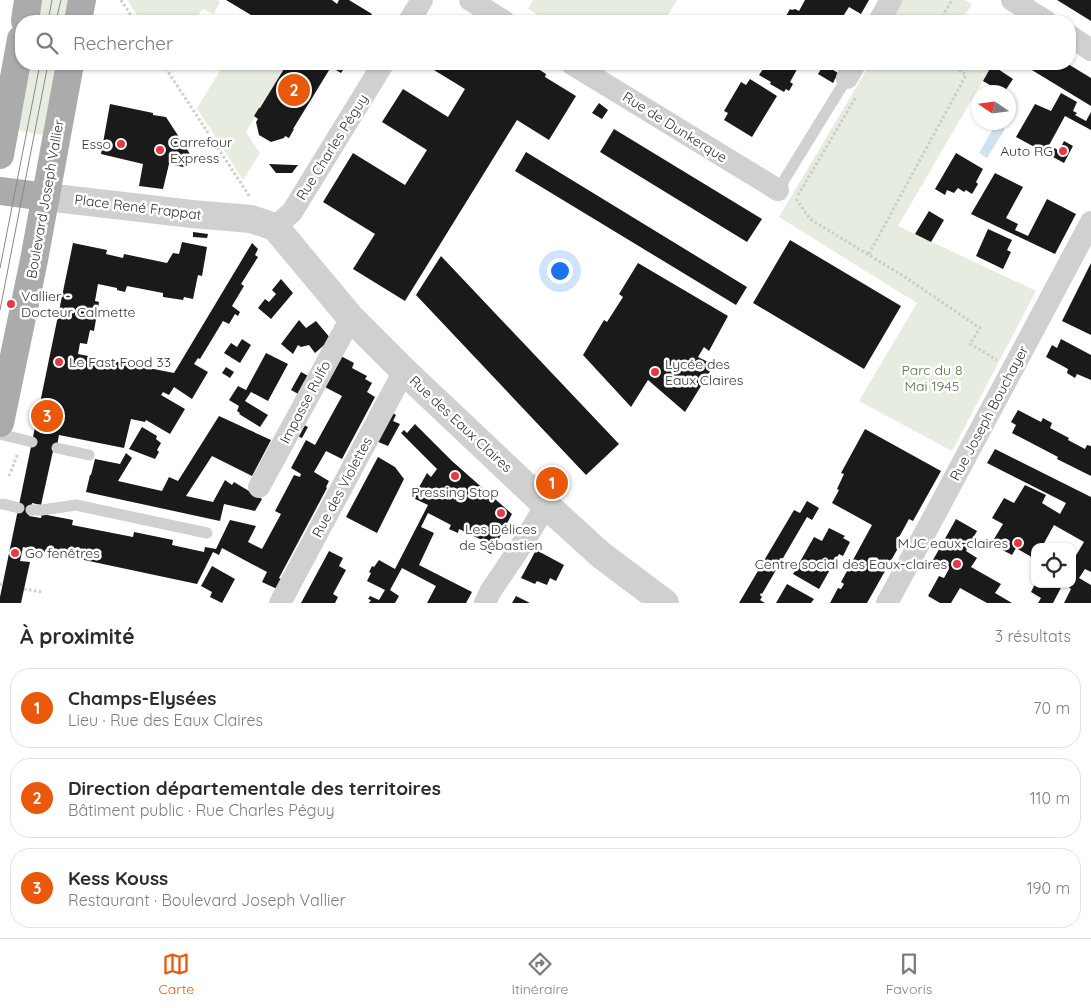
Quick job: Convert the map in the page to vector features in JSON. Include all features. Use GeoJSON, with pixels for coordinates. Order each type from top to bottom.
{"type":"FeatureCollection","features":[{"type":"Feature","properties":{"kind":"main road"},"geometry":{"type":"LineString","coordinates":[[79,15],[82,0]]}},
{"type":"Feature","properties":{"kind":"main road"},"geometry":{"type":"LineString","coordinates":[[0,154],[15,70]]}},
{"type":"Feature","properties":{"kind":"main road","name":"Boulevard Joseph Vallier"},"geometry":{"type":"LineString","coordinates":[[0,423],[34,260],[69,70]]}},
{"type":"Feature","properties":{"kind":"main road","name":"Place René Frappat"},"geometry":{"type":"LineString","coordinates":[[0,191],[46,197]]}},
{"type":"Feature","properties":{"kind":"street"},"geometry":{"type":"LineString","coordinates":[[413,15],[422,0]]}},
{"type":"Feature","properties":{"kind":"street"},"geometry":{"type":"LineString","coordinates":[[470,0],[494,15]]}},
{"type":"Feature","properties":{"kind":"street"},"geometry":{"type":"LineString","coordinates":[[882,15],[891,0]]}},
{"type":"Feature","properties":{"kind":"street"},"geometry":{"type":"LineString","coordinates":[[1012,0],[1036,15]]}},
{"type":"Feature","properties":{"kind":"street"},"geometry":{"type":"LineString","coordinates":[[1076,40],[1091,50]]}},
{"type":"Feature","properties":{"kind":"street","name":"Rue Charles Péguy"},"geometry":{"type":"LineString","coordinates":[[275,227],[292,212],[379,70]]}},
{"type":"Feature","properties":{"kind":"street","name":"Rue de Dunkerque"},"geometry":{"type":"LineString","coordinates":[[582,70],[787,194]]}},
{"type":"Feature","properties":{"kind":"street","name":"Place René Frappat"},"geometry":{"type":"LineString","coordinates":[[46,197],[251,219],[275,227]]}},
{"type":"Feature","properties":{"kind":"street","name":"Rue Joseph Bouchayer"},"geometry":{"type":"LineString","coordinates":[[887,603],[1091,222]]}},
{"type":"Feature","properties":{"kind":"street","name":"Rue des Eaux Claires"},"geometry":{"type":"LineString","coordinates":[[275,227],[351,318],[404,371],[546,506],[601,555],[665,603]]}},
{"type":"Feature","properties":{"kind":"street","name":"Impasse Rulfo"},"geometry":{"type":"LineString","coordinates":[[259,487],[351,318]]}},
{"type":"Feature","properties":{"kind":"street","name":"Rue des Violettes"},"geometry":{"type":"LineString","coordinates":[[280,603],[404,371]]}},
{"type":"Feature","properties":{"kind":"street"},"geometry":{"type":"LineString","coordinates":[[485,603],[490,592],[546,506]]}},
{"type":"Feature","properties":{"kind":"lane"},"geometry":{"type":"LineString","coordinates":[[787,194],[854,77]]}},
{"type":"Feature","properties":{"kind":"lane"},"geometry":{"type":"LineString","coordinates":[[0,434],[32,442]]}},
{"type":"Feature","properties":{"kind":"lane"},"geometry":{"type":"LineString","coordinates":[[56,448],[89,455]]}},
{"type":"Feature","properties":{"kind":"lane"},"geometry":{"type":"LineString","coordinates":[[3,504],[19,508]]}},
{"type":"Feature","properties":{"kind":"lane"},"geometry":{"type":"LineString","coordinates":[[31,510],[76,505],[207,533]]}},
{"type":"Feature","properties":{"kind":"path"},"geometry":{"type":"LineString","coordinates":[[121,0],[131,15]]}},
{"type":"Feature","properties":{"kind":"path"},"geometry":{"type":"LineString","coordinates":[[943,15],[952,0]]}},
{"type":"Feature","properties":{"kind":"path"},"geometry":{"type":"LineString","coordinates":[[167,70],[254,203]]}},
{"type":"Feature","properties":{"kind":"path"},"geometry":{"type":"LineString","coordinates":[[869,254],[966,75],[959,70]]}},
{"type":"Feature","properties":{"kind":"path"},"geometry":{"type":"LineString","coordinates":[[854,77],[787,194],[810,219],[905,277],[980,328],[970,344],[1012,369]]}},
{"type":"Feature","properties":{"kind":"path"},"geometry":{"type":"LineString","coordinates":[[9,476],[19,452]]}},
{"type":"Feature","properties":{"kind":"path"},"geometry":{"type":"LineString","coordinates":[[24,589],[42,592]]}},
{"type":"Feature","properties":{"kind":"green space"},"geometry":{"type":"Polygon","coordinates":[[[41,0],[73,0],[70,15],[38,15],[41,0]]]}},
{"type":"Feature","properties":{"kind":"green space"},"geometry":{"type":"Polygon","coordinates":[[[127,0],[217,0],[220,2],[214,14],[202,9],[198,15],[137,15],[127,0]]]}},
{"type":"Feature","properties":{"kind":"green space"},"geometry":{"type":"Polygon","coordinates":[[[533,0],[677,0],[668,15],[538,15],[528,9],[533,0]]]}},
{"type":"Feature","properties":{"kind":"green space"},"geometry":{"type":"Polygon","coordinates":[[[895,0],[965,0],[972,4],[965,15],[886,15],[895,0]]]}},
{"type":"Feature","properties":{"kind":"green space"},"geometry":{"type":"Polygon","coordinates":[[[28,70],[60,70],[47,136],[16,130],[28,70]]]}},
{"type":"Feature","properties":{"kind":"green space"},"geometry":{"type":"Polygon","coordinates":[[[220,70],[282,70],[246,132],[260,153],[243,180],[197,108],[220,70]]]}},
{"type":"Feature","properties":{"kind":"green space","name":"Parc du 8 Mai 1945"},"geometry":{"type":"Polygon","coordinates":[[[866,70],[989,70],[980,85],[971,85],[971,101],[898,226],[1036,291],[952,451],[859,401],[917,303],[779,217],[866,70]]]}},
{"type":"Feature","properties":{"kind":"water"},"geometry":{"type":"Polygon","coordinates":[[[992,130],[1004,130],[987,158],[979,153],[992,130]]]}},
{"type":"Feature","properties":{"kind":"building"},"geometry":{"type":"Polygon","coordinates":[[[226,0],[332,0],[337,4],[339,0],[349,0],[372,14],[371,15],[251,15],[226,0]]]}},
{"type":"Feature","properties":{"kind":"building"},"geometry":{"type":"Polygon","coordinates":[[[805,0],[869,0],[861,14],[849,7],[844,15],[786,15],[790,9],[799,11],[805,0]]]}},
{"type":"Feature","properties":{"kind":"building"},"geometry":{"type":"Polygon","coordinates":[[[1057,0],[1091,0],[1091,21],[1070,8],[1057,0]]]}},
{"type":"Feature","properties":{"kind":"building"},"geometry":{"type":"Polygon","coordinates":[[[1076,69],[1091,78],[1091,106],[1032,70],[1076,69]]]}},
{"type":"Feature","properties":{"kind":"building"},"geometry":{"type":"Polygon","coordinates":[[[283,70],[329,70],[289,138],[285,136],[271,142],[259,135],[256,122],[258,119],[254,116],[283,70]]]}},
{"type":"Feature","properties":{"kind":"building"},"geometry":{"type":"Polygon","coordinates":[[[434,70],[540,70],[546,74],[545,77],[576,96],[549,140],[517,120],[405,301],[353,269],[375,234],[323,202],[353,153],[405,185],[427,150],[382,122],[403,89],[448,117],[465,89],[434,70]]]}},
{"type":"Feature","properties":{"kind":"building"},"geometry":{"type":"Polygon","coordinates":[[[762,70],[797,70],[790,82],[793,84],[789,91],[786,89],[784,92],[759,75],[762,70]]]}},
{"type":"Feature","properties":{"kind":"building"},"geometry":{"type":"Polygon","coordinates":[[[820,70],[833,70],[838,73],[833,83],[818,74],[820,70]]]}},
{"type":"Feature","properties":{"kind":"building"},"geometry":{"type":"Polygon","coordinates":[[[989,70],[1000,70],[1013,79],[1009,85],[990,85],[983,81],[989,70]]]}},
{"type":"Feature","properties":{"kind":"building"},"geometry":{"type":"Polygon","coordinates":[[[750,79],[777,96],[752,137],[724,120],[728,113],[724,111],[741,82],[746,85],[750,79]]]}},
{"type":"Feature","properties":{"kind":"building"},"geometry":{"type":"Polygon","coordinates":[[[1061,93],[1077,102],[1073,111],[1077,113],[1075,115],[1086,121],[1091,112],[1091,130],[1065,116],[1047,149],[1050,151],[1053,147],[1059,151],[1064,141],[1073,146],[1064,163],[1016,137],[1035,104],[1051,111],[1061,93]]]}},
{"type":"Feature","properties":{"kind":"building"},"geometry":{"type":"Polygon","coordinates":[[[599,103],[608,110],[602,119],[592,113],[599,103]]]}},
{"type":"Feature","properties":{"kind":"building"},"geometry":{"type":"Polygon","coordinates":[[[110,104],[166,117],[190,154],[188,168],[169,164],[163,189],[139,186],[143,164],[101,154],[110,104]]]}},
{"type":"Feature","properties":{"kind":"building"},"geometry":{"type":"Polygon","coordinates":[[[614,129],[762,219],[747,242],[600,152],[614,129]]]}},
{"type":"Feature","properties":{"kind":"building"},"geometry":{"type":"Polygon","coordinates":[[[526,152],[747,287],[736,305],[515,171],[526,152]]]}},
{"type":"Feature","properties":{"kind":"building"},"geometry":{"type":"Polygon","coordinates":[[[956,153],[983,169],[972,194],[958,188],[954,193],[947,190],[945,195],[935,189],[956,153]]]}},
{"type":"Feature","properties":{"kind":"building"},"geometry":{"type":"Polygon","coordinates":[[[269,164],[298,165],[292,173],[276,173],[269,164]]]}},
{"type":"Feature","properties":{"kind":"building"},"geometry":{"type":"Polygon","coordinates":[[[995,173],[1023,187],[1006,218],[1018,224],[1015,230],[1028,236],[1047,199],[1076,214],[1055,254],[971,214],[995,173]]]}},
{"type":"Feature","properties":{"kind":"building"},"geometry":{"type":"Polygon","coordinates":[[[929,211],[944,220],[931,242],[915,234],[929,211]]]}},
{"type":"Feature","properties":{"kind":"building"},"geometry":{"type":"Polygon","coordinates":[[[988,229],[1012,240],[1007,250],[1011,252],[1003,269],[976,256],[988,229]]]}},
{"type":"Feature","properties":{"kind":"building"},"geometry":{"type":"Polygon","coordinates":[[[193,232],[208,234],[207,238],[193,237],[193,232]]]}},
{"type":"Feature","properties":{"kind":"building"},"geometry":{"type":"Polygon","coordinates":[[[790,240],[901,306],[864,369],[753,303],[790,240]]]}},
{"type":"Feature","properties":{"kind":"building"},"geometry":{"type":"Polygon","coordinates":[[[182,242],[207,247],[202,276],[198,275],[193,299],[184,297],[183,300],[163,297],[163,293],[127,286],[125,292],[117,290],[117,288],[98,284],[95,301],[99,302],[94,331],[90,330],[87,344],[80,343],[78,354],[174,373],[252,243],[258,249],[255,255],[258,257],[241,284],[244,286],[232,306],[240,312],[238,316],[235,314],[229,324],[223,321],[200,359],[198,358],[194,364],[208,372],[192,399],[174,387],[169,395],[163,392],[161,395],[185,409],[170,434],[146,420],[145,422],[131,419],[124,448],[59,435],[56,451],[53,451],[41,505],[32,503],[29,516],[41,518],[42,514],[73,520],[72,525],[133,537],[134,532],[173,540],[172,545],[204,552],[205,547],[216,549],[230,520],[256,526],[248,542],[262,549],[281,514],[275,511],[294,475],[300,477],[301,474],[291,468],[306,440],[315,445],[342,396],[323,386],[339,355],[354,363],[352,368],[367,376],[365,379],[372,383],[367,392],[375,397],[342,459],[326,451],[314,472],[329,481],[327,488],[279,578],[281,579],[277,589],[262,582],[267,572],[222,548],[219,555],[213,552],[197,584],[23,547],[20,561],[30,562],[21,603],[0,603],[73,243],[107,250],[106,254],[123,258],[124,254],[167,263],[173,253],[179,254],[182,242]]]}},
{"type":"Feature","properties":{"kind":"building"},"geometry":{"type":"Polygon","coordinates":[[[441,256],[619,444],[586,475],[416,295],[441,256]]]}},
{"type":"Feature","properties":{"kind":"building"},"geometry":{"type":"Polygon","coordinates":[[[638,263],[728,316],[709,351],[704,347],[698,357],[714,365],[685,412],[648,380],[631,407],[583,355],[604,320],[607,322],[623,297],[619,294],[638,263]]]}},
{"type":"Feature","properties":{"kind":"building"},"geometry":{"type":"Polygon","coordinates":[[[1091,263],[1091,335],[1062,321],[1091,263]]]}},
{"type":"Feature","properties":{"kind":"building"},"geometry":{"type":"Polygon","coordinates":[[[281,279],[293,293],[271,319],[258,308],[265,299],[269,302],[276,294],[272,290],[281,279]]]}},
{"type":"Feature","properties":{"kind":"building"},"geometry":{"type":"Polygon","coordinates":[[[299,320],[306,328],[316,321],[331,339],[315,353],[309,345],[301,347],[298,345],[293,354],[281,344],[299,320]]]}},
{"type":"Feature","properties":{"kind":"building"},"geometry":{"type":"Polygon","coordinates":[[[242,339],[251,345],[240,363],[224,353],[231,343],[237,347],[242,339]]]}},
{"type":"Feature","properties":{"kind":"building"},"geometry":{"type":"Polygon","coordinates":[[[1061,339],[1091,355],[1091,380],[1077,374],[1075,378],[1067,373],[1068,369],[1046,357],[1052,345],[1057,348],[1061,339]]]}},
{"type":"Feature","properties":{"kind":"building"},"geometry":{"type":"Polygon","coordinates":[[[266,353],[288,364],[268,401],[251,392],[245,401],[268,415],[260,427],[239,414],[237,411],[239,406],[229,400],[238,386],[246,390],[266,353]]]}},
{"type":"Feature","properties":{"kind":"building"},"geometry":{"type":"Polygon","coordinates":[[[226,367],[234,372],[230,378],[222,373],[226,367]]]}},
{"type":"Feature","properties":{"kind":"building"},"geometry":{"type":"Polygon","coordinates":[[[301,372],[312,378],[302,396],[291,390],[301,372]]]}},
{"type":"Feature","properties":{"kind":"building"},"geometry":{"type":"Polygon","coordinates":[[[1018,410],[1041,422],[1043,418],[1052,423],[1050,428],[1085,449],[1087,445],[1091,446],[1091,476],[1012,433],[1016,425],[1011,422],[1018,410]]]}},
{"type":"Feature","properties":{"kind":"building"},"geometry":{"type":"Polygon","coordinates":[[[391,412],[396,415],[393,421],[400,424],[388,446],[376,441],[391,412]]]}},
{"type":"Feature","properties":{"kind":"building"},"geometry":{"type":"Polygon","coordinates":[[[219,416],[271,440],[252,476],[212,456],[186,496],[213,502],[225,480],[232,485],[234,482],[262,499],[255,511],[224,504],[220,521],[86,492],[95,459],[120,464],[126,453],[132,458],[118,481],[162,491],[169,477],[178,481],[219,416]]]}},
{"type":"Feature","properties":{"kind":"building"},"geometry":{"type":"Polygon","coordinates":[[[302,424],[308,427],[302,438],[295,435],[302,424]]]}},
{"type":"Feature","properties":{"kind":"building"},"geometry":{"type":"Polygon","coordinates":[[[415,424],[452,461],[512,514],[491,554],[482,549],[486,542],[459,529],[458,533],[449,529],[451,525],[428,513],[421,527],[434,533],[419,565],[472,592],[466,603],[427,603],[436,586],[402,568],[390,590],[399,596],[395,603],[369,603],[371,600],[368,599],[370,596],[379,600],[385,590],[367,581],[372,566],[374,567],[379,560],[395,569],[428,505],[413,498],[427,473],[431,477],[437,469],[401,433],[404,430],[407,433],[415,424]]]}},
{"type":"Feature","properties":{"kind":"building"},"geometry":{"type":"Polygon","coordinates":[[[142,427],[157,436],[156,439],[161,443],[155,459],[129,449],[142,427]]]}},
{"type":"Feature","properties":{"kind":"building"},"geometry":{"type":"Polygon","coordinates":[[[865,429],[941,471],[913,521],[909,519],[898,539],[902,541],[867,603],[830,603],[838,588],[841,589],[844,584],[841,582],[872,525],[832,503],[844,474],[841,473],[865,429]]]}},
{"type":"Feature","properties":{"kind":"building","name":"MJC eaux-claires"},"geometry":{"type":"Polygon","coordinates":[[[995,449],[1091,497],[1091,572],[1085,569],[1079,578],[1091,585],[1091,603],[1064,603],[1071,589],[1070,588],[1076,588],[1076,555],[1084,542],[1054,525],[1044,543],[1031,543],[1031,557],[1016,548],[1012,555],[991,544],[1003,524],[992,518],[1004,498],[1014,503],[1025,485],[1046,495],[1042,503],[1060,514],[1066,503],[987,463],[995,449]]]}},
{"type":"Feature","properties":{"kind":"building"},"geometry":{"type":"Polygon","coordinates":[[[378,457],[395,467],[404,479],[377,533],[346,517],[378,457]]]}},
{"type":"Feature","properties":{"kind":"building"},"geometry":{"type":"Polygon","coordinates":[[[549,478],[558,484],[554,489],[545,482],[549,478]]]}},
{"type":"Feature","properties":{"kind":"building"},"geometry":{"type":"Polygon","coordinates":[[[807,501],[819,508],[812,520],[807,517],[761,593],[762,597],[760,600],[765,603],[739,603],[794,510],[800,513],[807,501]]]}},
{"type":"Feature","properties":{"kind":"building","name":"Centre social des Eaux-claires"},"geometry":{"type":"Polygon","coordinates":[[[956,519],[977,531],[966,551],[977,558],[971,567],[1001,584],[995,593],[1012,603],[987,603],[960,588],[951,603],[940,603],[928,596],[939,576],[944,578],[949,569],[933,560],[956,519]]]}},
{"type":"Feature","properties":{"kind":"building"},"geometry":{"type":"Polygon","coordinates":[[[829,528],[845,536],[843,538],[850,542],[843,556],[839,554],[819,589],[793,574],[814,537],[822,541],[829,528]]]}},
{"type":"Feature","properties":{"kind":"building"},"geometry":{"type":"Polygon","coordinates":[[[536,550],[564,565],[556,581],[550,578],[547,585],[537,581],[535,584],[521,578],[536,550]]]}},
{"type":"Feature","properties":{"kind":"building"},"geometry":{"type":"Polygon","coordinates":[[[329,551],[343,558],[339,566],[346,570],[333,594],[338,597],[335,603],[301,603],[329,551]]]}},
{"type":"Feature","properties":{"kind":"building"},"geometry":{"type":"Polygon","coordinates":[[[212,566],[235,579],[222,603],[210,597],[212,592],[201,586],[212,566]]]}},
{"type":"Feature","properties":{"kind":"building"},"geometry":{"type":"Polygon","coordinates":[[[787,584],[814,599],[811,603],[776,603],[787,584]]]}},
{"type":"Feature","properties":{"kind":"building"},"geometry":{"type":"Polygon","coordinates":[[[1033,588],[1061,588],[1053,603],[1038,603],[1041,598],[1031,592],[1033,588]]]}},
{"type":"Feature","properties":{"kind":"building"},"geometry":{"type":"Polygon","coordinates":[[[516,596],[530,603],[512,603],[516,596]]]}},
{"type":"Feature","properties":{"kind":"tram line"},"geometry":{"type":"LineString","coordinates":[[49,15],[52,0]]}},
{"type":"Feature","properties":{"kind":"tram line"},"geometry":{"type":"LineString","coordinates":[[57,15],[61,0]]}},
{"type":"Feature","properties":{"kind":"tram line"},"geometry":{"type":"LineString","coordinates":[[0,268],[39,70]]}},
{"type":"Feature","properties":{"kind":"tram line"},"geometry":{"type":"LineString","coordinates":[[0,310],[47,70]]}},
{"type":"Feature","properties":{"kind":"place","name":"Direction départementale des territoires"},"geometry":{"type":"Point","coordinates":[294,90]}},
{"type":"Feature","properties":{"kind":"place","name":"Esso"},"geometry":{"type":"Point","coordinates":[121,144]}},
{"type":"Feature","properties":{"kind":"place","name":"Carrefour Express"},"geometry":{"type":"Point","coordinates":[160,150]}},
{"type":"Feature","properties":{"kind":"place","name":"Auto RG"},"geometry":{"type":"Point","coordinates":[1063,151]}},
{"type":"Feature","properties":{"kind":"place","name":"Vallier - Docteur Calmette"},"geometry":{"type":"Point","coordinates":[11,304]}},
{"type":"Feature","properties":{"kind":"place","name":"Le Fast Food 33"},"geometry":{"type":"Point","coordinates":[59,362]}},
{"type":"Feature","properties":{"kind":"place","name":"Lycée des Eaux Claires"},"geometry":{"type":"Point","coordinates":[655,372]}},
{"type":"Feature","properties":{"kind":"place","name":"Kess Kouss"},"geometry":{"type":"Point","coordinates":[47,416]}},
{"type":"Feature","properties":{"kind":"place","name":"Pressing Stop"},"geometry":{"type":"Point","coordinates":[455,476]}},
{"type":"Feature","properties":{"kind":"place","name":"Champs-Elysées"},"geometry":{"type":"Point","coordinates":[552,483]}},
{"type":"Feature","properties":{"kind":"place","name":"Les Délices de Sébastien"},"geometry":{"type":"Point","coordinates":[501,513]}},
{"type":"Feature","properties":{"kind":"place","name":"MJC eaux-claires"},"geometry":{"type":"Point","coordinates":[1018,543]}},
{"type":"Feature","properties":{"kind":"place","name":"Go fenêtres"},"geometry":{"type":"Point","coordinates":[15,553]}},
{"type":"Feature","properties":{"kind":"place","name":"Centre social des Eaux-claires"},"geometry":{"type":"Point","coordinates":[957,564]}}]}
